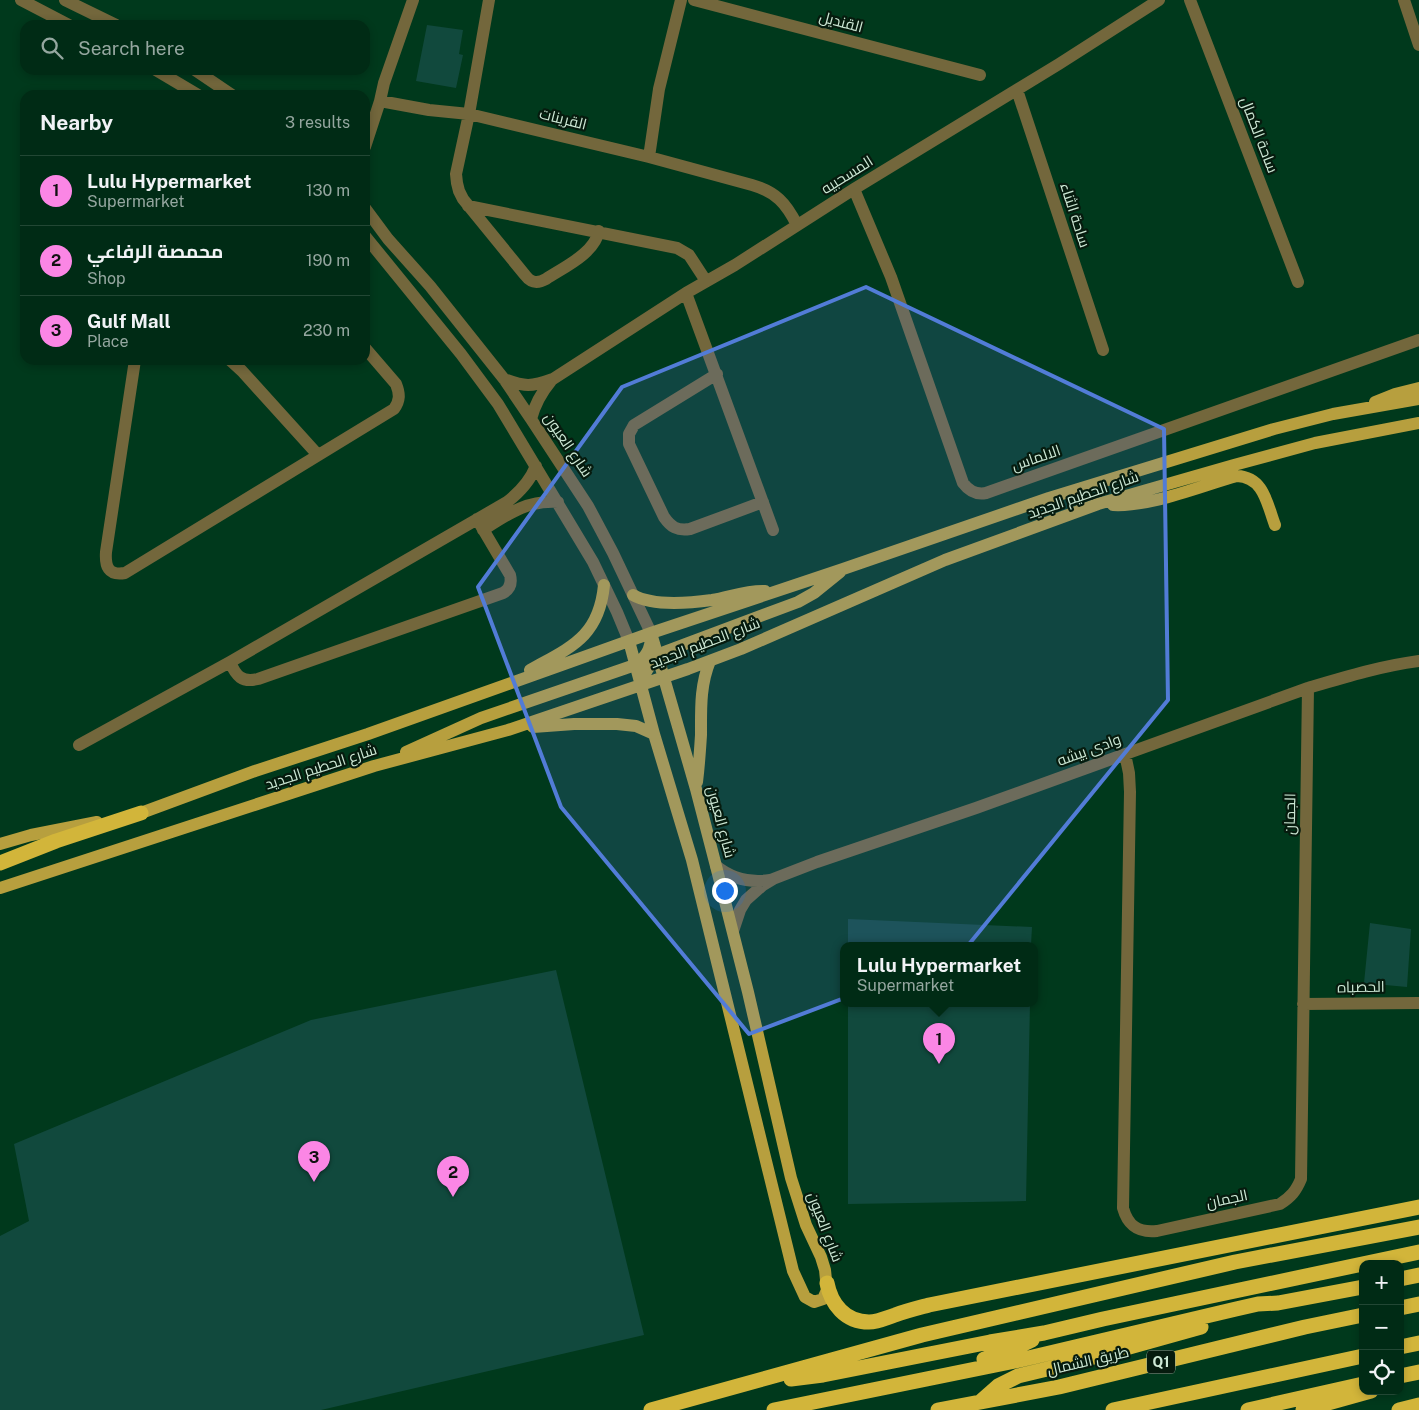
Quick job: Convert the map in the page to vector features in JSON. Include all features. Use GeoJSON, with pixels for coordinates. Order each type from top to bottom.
{"type":"FeatureCollection","features":[{"type":"Feature","properties":{"kind":"highway"},"geometry":{"type":"LineString","coordinates":[[0,863],[56,841],[141,813]]}},
{"type":"Feature","properties":{"kind":"highway"},"geometry":{"type":"LineString","coordinates":[[827,1283],[831,1298],[840,1311],[859,1321],[880,1321],[929,1305],[1419,1207]]}},
{"type":"Feature","properties":{"kind":"highway"},"geometry":{"type":"LineString","coordinates":[[651,1410],[951,1328],[1235,1262],[1419,1227]]}},
{"type":"Feature","properties":{"kind":"highway"},"geometry":{"type":"LineString","coordinates":[[688,1399],[776,1381],[823,1375],[1044,1333],[1419,1252]]}},
{"type":"Feature","properties":{"kind":"highway"},"geometry":{"type":"LineString","coordinates":[[1404,1278],[1419,1275]]}},
{"type":"Feature","properties":{"kind":"highway"},"geometry":{"type":"LineString","coordinates":[[774,1410],[1020,1360],[1258,1304],[1278,1303],[1359,1288]]}},
{"type":"Feature","properties":{"kind":"highway"},"geometry":{"type":"LineString","coordinates":[[981,1401],[998,1386],[1018,1376],[1250,1314],[1278,1303]]}},
{"type":"Feature","properties":{"kind":"highway"},"geometry":{"type":"LineString","coordinates":[[1404,1307],[1419,1304]]}},
{"type":"Feature","properties":{"kind":"highway","name":"طريق الشمال"},"geometry":{"type":"LineString","coordinates":[[938,1410],[1059,1387],[1305,1327],[1359,1316]]}},
{"type":"Feature","properties":{"kind":"highway"},"geometry":{"type":"LineString","coordinates":[[925,1379],[1013,1349],[1044,1333]]}},
{"type":"Feature","properties":{"kind":"highway"},"geometry":{"type":"LineString","coordinates":[[1404,1347],[1419,1343]]}},
{"type":"Feature","properties":{"kind":"highway"},"geometry":{"type":"LineString","coordinates":[[1113,1410],[1359,1357]]}},
{"type":"Feature","properties":{"kind":"highway"},"geometry":{"type":"LineString","coordinates":[[1404,1375],[1419,1372]]}},
{"type":"Feature","properties":{"kind":"highway"},"geometry":{"type":"LineString","coordinates":[[1248,1410],[1359,1385]]}},
{"type":"Feature","properties":{"kind":"highway"},"geometry":{"type":"LineString","coordinates":[[1303,1410],[1359,1394]]}},
{"type":"Feature","properties":{"kind":"highway"},"geometry":{"type":"LineString","coordinates":[[1399,1410],[1419,1405]]}},
{"type":"Feature","properties":{"kind":"main road"},"geometry":{"type":"LineString","coordinates":[[1354,411],[1395,394],[1419,388]]}},
{"type":"Feature","properties":{"kind":"main road","name":"شارع الحطيم الجديد"},"geometry":{"type":"LineString","coordinates":[[0,844],[55,830],[141,813],[255,771],[368,734],[650,633],[1049,498],[1274,429],[1319,417],[1419,399]]}},
{"type":"Feature","properties":{"kind":"main road","name":"شارع الحطيم الجديد"},"geometry":{"type":"LineString","coordinates":[[0,888],[374,766],[470,742],[664,678],[710,661],[945,560],[1098,504],[1234,464],[1315,443],[1419,423]]}},
{"type":"Feature","properties":{"kind":"main road"},"geometry":{"type":"LineString","coordinates":[[1098,504],[1137,504],[1237,476],[1252,479],[1258,484],[1275,525]]}},
{"type":"Feature","properties":{"kind":"main road"},"geometry":{"type":"LineString","coordinates":[[640,685],[645,674],[658,656],[673,648],[798,602],[830,582],[843,569]]}},
{"type":"Feature","properties":{"kind":"main road"},"geometry":{"type":"LineString","coordinates":[[508,684],[564,651],[587,633],[600,608],[604,585]]}},
{"type":"Feature","properties":{"kind":"main road"},"geometry":{"type":"LineString","coordinates":[[633,594],[653,602],[690,602],[712,600],[749,592],[775,592]]}},
{"type":"Feature","properties":{"kind":"main road"},"geometry":{"type":"LineString","coordinates":[[374,766],[481,718],[635,664],[643,659],[648,651],[651,643],[650,633]]}},
{"type":"Feature","properties":{"kind":"main road","name":"شارع العيون"},"geometry":{"type":"LineString","coordinates":[[629,641],[654,734],[692,860],[793,1271],[802,1293],[814,1302],[823,1299],[828,1290],[821,1257],[806,1225],[790,1178],[733,931],[696,790],[650,633]]}},
{"type":"Feature","properties":{"kind":"main road"},"geometry":{"type":"LineString","coordinates":[[696,790],[700,746],[701,696],[710,661]]}},
{"type":"Feature","properties":{"kind":"main road"},"geometry":{"type":"LineString","coordinates":[[508,730],[552,725],[617,724],[636,726],[654,734]]}},
{"type":"Feature","properties":{"kind":"street"},"geometry":{"type":"LineString","coordinates":[[21,0],[60,20]]}},
{"type":"Feature","properties":{"kind":"street"},"geometry":{"type":"LineString","coordinates":[[65,0],[106,20]]}},
{"type":"Feature","properties":{"kind":"street"},"geometry":{"type":"LineString","coordinates":[[370,130],[384,83],[413,0]]}},
{"type":"Feature","properties":{"kind":"street"},"geometry":{"type":"LineString","coordinates":[[490,0],[456,174],[459,191],[468,206],[525,276],[534,282],[541,282],[584,254],[594,244],[599,232]]}},
{"type":"Feature","properties":{"kind":"street"},"geometry":{"type":"LineString","coordinates":[[649,157],[659,89],[681,0]]}},
{"type":"Feature","properties":{"kind":"street","name":"القنديل"},"geometry":{"type":"LineString","coordinates":[[694,0],[980,75]]}},
{"type":"Feature","properties":{"kind":"street","name":"المسحبيه"},"geometry":{"type":"LineString","coordinates":[[531,419],[535,404],[542,390],[553,379],[686,293],[735,265],[1159,0]]}},
{"type":"Feature","properties":{"kind":"street","name":"ساحة الكمال"},"geometry":{"type":"LineString","coordinates":[[1190,0],[1298,282]]}},
{"type":"Feature","properties":{"kind":"street"},"geometry":{"type":"LineString","coordinates":[[1404,0],[1419,44]]}},
{"type":"Feature","properties":{"kind":"street"},"geometry":{"type":"LineString","coordinates":[[164,75],[190,90]]}},
{"type":"Feature","properties":{"kind":"street"},"geometry":{"type":"LineString","coordinates":[[202,75],[225,90]]}},
{"type":"Feature","properties":{"kind":"street","name":"ساحة الثناء"},"geometry":{"type":"LineString","coordinates":[[1017,90],[1103,350]]}},
{"type":"Feature","properties":{"kind":"street","name":"القرينات"},"geometry":{"type":"LineString","coordinates":[[380,101],[429,110],[469,114],[649,157],[764,188],[775,194],[784,203],[797,225]]}},
{"type":"Feature","properties":{"kind":"street","name":"الالماس"},"geometry":{"type":"LineString","coordinates":[[854,189],[891,277],[963,483],[967,489],[980,494],[1419,340]]}},
{"type":"Feature","properties":{"kind":"street"},"geometry":{"type":"LineString","coordinates":[[468,206],[668,246],[683,251],[693,261],[706,281]]}},
{"type":"Feature","properties":{"kind":"street","name":"شارع العيون"},"geometry":{"type":"LineString","coordinates":[[370,215],[388,240],[430,286],[504,379],[531,419],[588,506],[633,594],[650,633]]}},
{"type":"Feature","properties":{"kind":"street","name":"شارع العيون"},"geometry":{"type":"LineString","coordinates":[[370,242],[461,354],[498,404],[593,562],[629,641]]}},
{"type":"Feature","properties":{"kind":"street"},"geometry":{"type":"LineString","coordinates":[[686,293],[774,530]]}},
{"type":"Feature","properties":{"kind":"street"},"geometry":{"type":"LineString","coordinates":[[134,365],[106,552],[107,566],[112,572],[118,574],[125,573],[394,409],[398,404],[399,390],[370,354]]}},
{"type":"Feature","properties":{"kind":"street"},"geometry":{"type":"LineString","coordinates":[[235,365],[318,455]]}},
{"type":"Feature","properties":{"kind":"street"},"geometry":{"type":"LineString","coordinates":[[717,374],[634,425],[628,434],[629,444],[664,516],[674,528],[690,529],[763,502]]}},
{"type":"Feature","properties":{"kind":"street","name":"المسحبيه"},"geometry":{"type":"LineString","coordinates":[[504,379],[520,385],[537,385],[553,379]]}},
{"type":"Feature","properties":{"kind":"street"},"geometry":{"type":"LineString","coordinates":[[509,507],[532,476],[536,466]]}},
{"type":"Feature","properties":{"kind":"street"},"geometry":{"type":"LineString","coordinates":[[79,745],[509,507],[558,502]]}},
{"type":"Feature","properties":{"kind":"street"},"geometry":{"type":"LineString","coordinates":[[230,662],[237,675],[251,681],[503,593],[511,584],[510,575],[480,524]]}},
{"type":"Feature","properties":{"kind":"street","name":"وادى بيشه"},"geometry":{"type":"LineString","coordinates":[[733,931],[738,915],[746,900],[763,885],[818,862],[976,808],[1308,688],[1361,672],[1394,664],[1419,661]]}},
{"type":"Feature","properties":{"kind":"street","name":"الجمان"},"geometry":{"type":"LineString","coordinates":[[1125,754],[1130,792],[1124,1208],[1126,1217],[1131,1224],[1139,1230],[1148,1232],[1280,1204],[1290,1198],[1297,1190],[1301,1179],[1308,688]]}},
{"type":"Feature","properties":{"kind":"street","name":"وادى بيشه"},"geometry":{"type":"LineString","coordinates":[[716,866],[732,876],[742,879],[752,881],[773,880]]}},
{"type":"Feature","properties":{"kind":"street","name":"الحصباه"},"geometry":{"type":"LineString","coordinates":[[1303,1004],[1419,1003]]}},
{"type":"Feature","properties":{"kind":"highlighted area"},"geometry":{"type":"Polygon","coordinates":[[[866,287],[1164,429],[1168,700],[961,954],[749,1034],[561,807],[478,587],[622,387],[866,287]]]}},
{"type":"Feature","properties":{"kind":"building"},"geometry":{"type":"Polygon","coordinates":[[[427,25],[463,30],[459,54],[463,55],[456,88],[416,81],[427,25]]]}},
{"type":"Feature","properties":{"kind":"building"},"geometry":{"type":"Polygon","coordinates":[[[848,919],[1032,927],[1031,942],[848,942],[848,919]]]}},
{"type":"Feature","properties":{"kind":"building"},"geometry":{"type":"Polygon","coordinates":[[[1370,923],[1411,929],[1407,987],[1364,983],[1370,923]]]}},
{"type":"Feature","properties":{"kind":"building"},"geometry":{"type":"Polygon","coordinates":[[[556,970],[644,1335],[321,1410],[0,1410],[0,1236],[29,1221],[14,1144],[311,1020],[556,970]]]}},
{"type":"Feature","properties":{"kind":"building"},"geometry":{"type":"Polygon","coordinates":[[[848,1007],[1030,1007],[1026,1201],[848,1204],[848,1007]]]}},
{"type":"Feature","properties":{"kind":"place","name":"Lulu Hypermarket"},"geometry":{"type":"Point","coordinates":[939,1064]}},
{"type":"Feature","properties":{"kind":"place","name":"Gulf Mall"},"geometry":{"type":"Point","coordinates":[314,1182]}},
{"type":"Feature","properties":{"kind":"place","name":"محمصة الرفاعي"},"geometry":{"type":"Point","coordinates":[453,1197]}}]}
